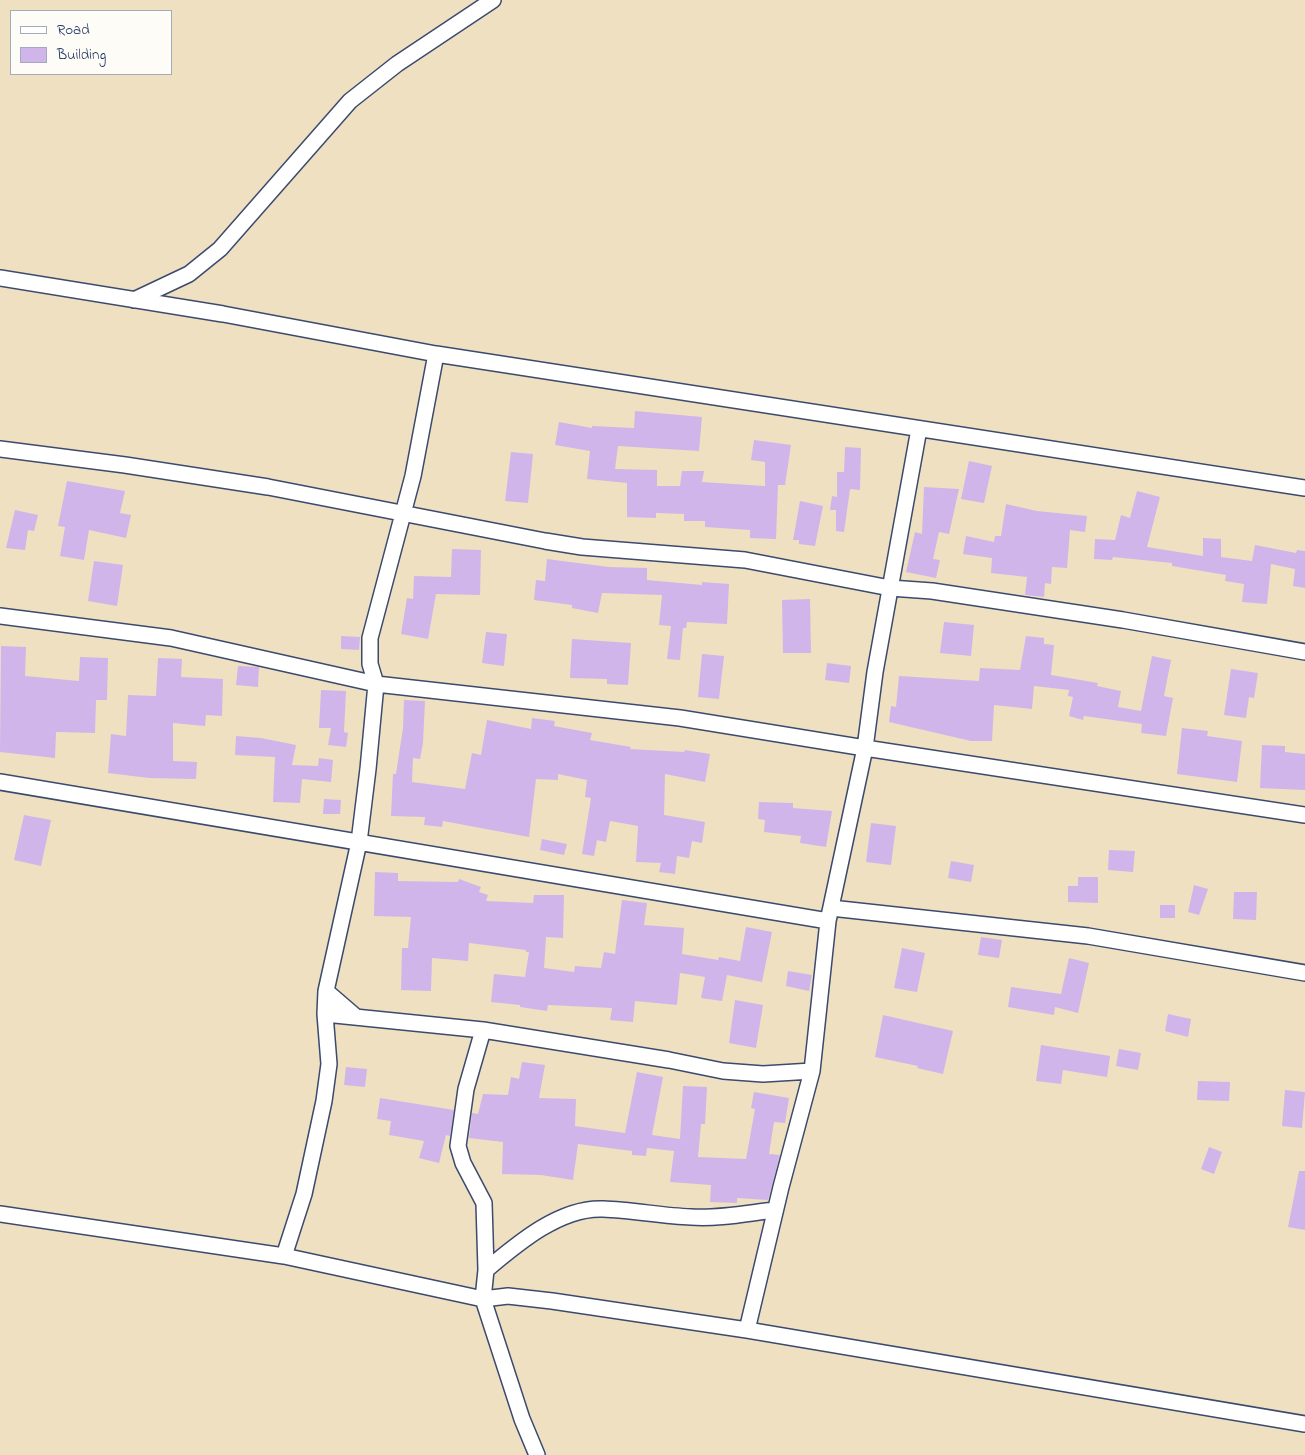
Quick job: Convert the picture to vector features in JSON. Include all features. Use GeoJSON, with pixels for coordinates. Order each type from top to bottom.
{"type":"FeatureCollection","features":[{"type":"Feature","properties":{"kind":"street"},"geometry":{"type":"LineString","coordinates":[[134,300],[189,274],[220,250],[350,101],[397,64],[493,0]]}},
{"type":"Feature","properties":{"kind":"street"},"geometry":{"type":"LineString","coordinates":[[0,278],[436,354],[1305,488]]}},
{"type":"Feature","properties":{"kind":"street"},"geometry":{"type":"LineString","coordinates":[[284,1256],[304,1194],[324,1101],[329,1064],[325,1014],[326,991],[358,842],[376,684],[370,664],[370,638],[402,514],[414,476],[436,354]]}},
{"type":"Feature","properties":{"kind":"street"},"geometry":{"type":"LineString","coordinates":[[747,1330],[775,1210],[812,1071],[830,915],[865,748],[890,588],[919,429]]}},
{"type":"Feature","properties":{"kind":"street"},"geometry":{"type":"LineString","coordinates":[[0,449],[124,465],[268,487],[582,547],[745,560],[890,588],[932,591],[1123,620],[1305,652]]}},
{"type":"Feature","properties":{"kind":"street"},"geometry":{"type":"LineString","coordinates":[[0,616],[172,638],[376,684],[680,718],[1305,815]]}},
{"type":"Feature","properties":{"kind":"street"},"geometry":{"type":"LineString","coordinates":[[0,782],[358,842],[830,915],[1088,936],[1305,973]]}},
{"type":"Feature","properties":{"kind":"street"},"geometry":{"type":"LineString","coordinates":[[326,991],[355,1016]]}},
{"type":"Feature","properties":{"kind":"street"},"geometry":{"type":"LineString","coordinates":[[325,1014],[483,1030],[669,1060],[723,1071],[762,1074],[812,1071]]}},
{"type":"Feature","properties":{"kind":"street"},"geometry":{"type":"LineString","coordinates":[[483,1030],[466,1089],[458,1146],[463,1163],[484,1203],[486,1270],[483,1299],[522,1419],[537,1455]]}},
{"type":"Feature","properties":{"kind":"street"},"geometry":{"type":"LineString","coordinates":[[486,1270],[525,1238],[556,1221],[601,1208],[693,1218],[775,1210]]}},
{"type":"Feature","properties":{"kind":"street"},"geometry":{"type":"LineString","coordinates":[[0,1214],[284,1256],[483,1299],[508,1296],[552,1301],[747,1330],[1305,1424]]}},
{"type":"Feature","properties":{"kind":"building"},"geometry":{"type":"Polygon","coordinates":[[[635,411],[702,417],[699,451],[618,446],[615,469],[657,470],[657,486],[680,486],[682,471],[704,471],[702,482],[765,486],[765,462],[751,460],[754,440],[791,445],[785,485],[778,485],[776,539],[750,538],[750,530],[705,527],[705,521],[684,521],[684,514],[656,513],[656,518],[627,517],[627,483],[587,479],[590,451],[555,445],[559,422],[592,428],[592,426],[634,428],[635,411]]]}},
{"type":"Feature","properties":{"kind":"building"},"geometry":{"type":"Polygon","coordinates":[[[845,447],[861,448],[860,490],[850,489],[844,532],[836,531],[836,510],[830,510],[832,496],[837,497],[837,472],[844,472],[845,447]]]}},
{"type":"Feature","properties":{"kind":"building"},"geometry":{"type":"Polygon","coordinates":[[[511,452],[533,454],[528,503],[505,501],[511,452]]]}},
{"type":"Feature","properties":{"kind":"building"},"geometry":{"type":"Polygon","coordinates":[[[969,461],[992,466],[984,503],[961,499],[969,461]]]}},
{"type":"Feature","properties":{"kind":"building"},"geometry":{"type":"Polygon","coordinates":[[[67,481],[125,491],[120,513],[131,515],[126,538],[89,530],[84,560],[60,556],[65,527],[58,526],[67,481]]]}},
{"type":"Feature","properties":{"kind":"building"},"geometry":{"type":"Polygon","coordinates":[[[924,487],[959,489],[949,534],[939,532],[933,559],[940,560],[936,578],[906,572],[915,532],[922,534],[924,487]]]}},
{"type":"Feature","properties":{"kind":"building"},"geometry":{"type":"Polygon","coordinates":[[[1137,491],[1160,497],[1147,547],[1203,556],[1203,538],[1221,539],[1221,557],[1252,561],[1255,545],[1296,553],[1297,550],[1305,551],[1305,588],[1293,586],[1295,569],[1271,564],[1267,604],[1242,602],[1244,584],[1225,581],[1226,575],[1172,566],[1172,563],[1113,557],[1112,560],[1094,559],[1095,539],[1115,540],[1121,515],[1130,518],[1137,491]]]}},
{"type":"Feature","properties":{"kind":"building"},"geometry":{"type":"Polygon","coordinates":[[[800,501],[823,506],[815,546],[799,544],[799,540],[793,540],[800,501]]]}},
{"type":"Feature","properties":{"kind":"building"},"geometry":{"type":"Polygon","coordinates":[[[1006,504],[1037,511],[1087,516],[1085,532],[1070,530],[1067,568],[1052,567],[1051,584],[1045,583],[1044,597],[1025,595],[1027,577],[991,573],[992,558],[963,554],[966,536],[994,542],[995,536],[1001,536],[1006,504]]]}},
{"type":"Feature","properties":{"kind":"building"},"geometry":{"type":"Polygon","coordinates":[[[15,510],[38,515],[34,531],[28,530],[25,550],[6,548],[15,510]]]}},
{"type":"Feature","properties":{"kind":"building"},"geometry":{"type":"Polygon","coordinates":[[[452,549],[481,550],[480,595],[436,594],[428,639],[401,634],[407,598],[413,599],[414,576],[451,577],[452,549]]]}},
{"type":"Feature","properties":{"kind":"building"},"geometry":{"type":"Polygon","coordinates":[[[547,559],[609,567],[647,568],[647,580],[702,585],[702,582],[729,584],[727,624],[687,622],[686,628],[683,628],[680,660],[667,659],[671,626],[659,625],[662,595],[602,593],[598,613],[572,608],[572,605],[534,600],[536,580],[545,581],[547,559]]]}},
{"type":"Feature","properties":{"kind":"building"},"geometry":{"type":"Polygon","coordinates":[[[94,561],[123,565],[117,606],[88,601],[94,561]]]}},
{"type":"Feature","properties":{"kind":"building"},"geometry":{"type":"Polygon","coordinates":[[[810,599],[811,653],[783,653],[782,600],[810,599]]]}},
{"type":"Feature","properties":{"kind":"building"},"geometry":{"type":"Polygon","coordinates":[[[944,622],[974,625],[971,656],[940,653],[944,622]]]}},
{"type":"Feature","properties":{"kind":"building"},"geometry":{"type":"Polygon","coordinates":[[[486,632],[507,634],[504,666],[482,663],[486,632]]]}},
{"type":"Feature","properties":{"kind":"building"},"geometry":{"type":"Polygon","coordinates":[[[341,636],[360,637],[359,650],[341,649],[341,636]]]}},
{"type":"Feature","properties":{"kind":"building"},"geometry":{"type":"Polygon","coordinates":[[[1026,636],[1044,638],[1044,644],[1054,645],[1051,675],[1098,683],[1097,686],[1121,691],[1118,707],[1141,711],[1152,656],[1171,660],[1164,696],[1173,698],[1166,736],[1141,733],[1142,724],[1084,716],[1083,720],[1069,716],[1073,697],[1068,696],[1069,690],[1034,686],[1032,709],[994,705],[992,741],[971,741],[889,722],[891,706],[896,707],[899,676],[979,681],[980,668],[1020,670],[1026,636]]]}},
{"type":"Feature","properties":{"kind":"building"},"geometry":{"type":"Polygon","coordinates":[[[572,639],[631,643],[628,685],[607,684],[607,679],[570,678],[572,639]]]}},
{"type":"Feature","properties":{"kind":"building"},"geometry":{"type":"Polygon","coordinates":[[[1,646],[26,647],[25,676],[79,681],[80,657],[108,658],[107,700],[96,700],[95,733],[56,732],[55,758],[0,752],[1,646]]]}},
{"type":"Feature","properties":{"kind":"building"},"geometry":{"type":"Polygon","coordinates":[[[702,654],[724,656],[719,699],[698,697],[702,654]]]}},
{"type":"Feature","properties":{"kind":"building"},"geometry":{"type":"Polygon","coordinates":[[[158,658],[182,659],[181,677],[223,679],[222,716],[206,715],[205,726],[173,723],[173,761],[197,762],[196,779],[149,778],[108,773],[111,734],[126,736],[128,695],[156,696],[158,658]]]}},
{"type":"Feature","properties":{"kind":"building"},"geometry":{"type":"Polygon","coordinates":[[[827,663],[851,666],[849,683],[825,680],[827,663]]]}},
{"type":"Feature","properties":{"kind":"building"},"geometry":{"type":"Polygon","coordinates":[[[238,666],[259,667],[258,687],[236,685],[238,666]]]}},
{"type":"Feature","properties":{"kind":"building"},"geometry":{"type":"Polygon","coordinates":[[[1231,669],[1258,673],[1254,698],[1249,697],[1246,718],[1224,715],[1231,669]]]}},
{"type":"Feature","properties":{"kind":"building"},"geometry":{"type":"Polygon","coordinates":[[[321,690],[346,691],[344,732],[348,733],[346,747],[328,745],[331,728],[319,728],[321,690]]]}},
{"type":"Feature","properties":{"kind":"building"},"geometry":{"type":"Polygon","coordinates":[[[404,700],[425,701],[423,743],[420,759],[413,758],[412,782],[465,789],[472,753],[481,755],[487,720],[531,729],[532,718],[555,721],[554,726],[592,733],[590,740],[631,747],[630,749],[684,752],[685,750],[710,754],[705,782],[665,774],[664,815],[705,822],[702,843],[692,841],[689,858],[677,856],[675,874],[659,872],[661,863],[636,862],[638,826],[610,821],[606,842],[597,840],[594,856],[582,854],[591,798],[585,797],[587,780],[558,774],[558,780],[536,779],[529,837],[443,821],[442,827],[424,825],[425,817],[391,816],[393,774],[396,774],[403,728],[404,700]]]}},
{"type":"Feature","properties":{"kind":"building"},"geometry":{"type":"Polygon","coordinates":[[[1182,728],[1208,731],[1207,736],[1242,741],[1237,782],[1177,774],[1182,728]]]}},
{"type":"Feature","properties":{"kind":"building"},"geometry":{"type":"Polygon","coordinates":[[[236,736],[261,738],[296,745],[292,765],[318,766],[319,758],[333,760],[331,782],[302,779],[300,803],[273,802],[275,757],[235,755],[236,736]]]}},
{"type":"Feature","properties":{"kind":"building"},"geometry":{"type":"Polygon","coordinates":[[[1262,745],[1285,746],[1285,752],[1305,754],[1305,790],[1260,788],[1262,745]]]}},
{"type":"Feature","properties":{"kind":"building"},"geometry":{"type":"Polygon","coordinates":[[[324,799],[341,800],[340,814],[323,814],[324,799]]]}},
{"type":"Feature","properties":{"kind":"building"},"geometry":{"type":"Polygon","coordinates":[[[759,802],[793,803],[793,808],[832,811],[826,847],[800,843],[801,836],[764,832],[765,820],[758,819],[759,802]]]}},
{"type":"Feature","properties":{"kind":"building"},"geometry":{"type":"Polygon","coordinates":[[[24,815],[51,820],[41,866],[14,860],[24,815]]]}},
{"type":"Feature","properties":{"kind":"building"},"geometry":{"type":"Polygon","coordinates":[[[871,823],[896,826],[891,865],[866,862],[871,823]]]}},
{"type":"Feature","properties":{"kind":"building"},"geometry":{"type":"Polygon","coordinates":[[[542,839],[567,844],[564,855],[540,850],[542,839]]]}},
{"type":"Feature","properties":{"kind":"building"},"geometry":{"type":"Polygon","coordinates":[[[1109,850],[1135,851],[1133,872],[1108,870],[1109,850]]]}},
{"type":"Feature","properties":{"kind":"building"},"geometry":{"type":"Polygon","coordinates":[[[951,861],[974,865],[971,882],[948,878],[951,861]]]}},
{"type":"Feature","properties":{"kind":"building"},"geometry":{"type":"Polygon","coordinates":[[[375,872],[398,873],[398,881],[458,882],[459,879],[481,887],[479,892],[488,895],[486,901],[533,903],[534,895],[564,895],[563,938],[546,937],[544,968],[574,972],[575,966],[601,968],[604,952],[615,954],[622,900],[647,903],[644,925],[684,928],[682,954],[718,960],[719,957],[740,961],[746,927],[772,932],[762,982],[727,975],[722,1001],[701,998],[705,977],[680,973],[677,1005],[635,1001],[633,1022],[610,1020],[612,1008],[548,1005],[547,1011],[520,1007],[520,1005],[491,1002],[494,974],[525,977],[529,952],[526,952],[526,950],[469,943],[468,961],[432,958],[431,991],[401,990],[402,948],[408,948],[411,917],[374,916],[375,872]]]}},
{"type":"Feature","properties":{"kind":"building"},"geometry":{"type":"Polygon","coordinates":[[[1078,877],[1098,877],[1098,903],[1068,902],[1068,886],[1078,886],[1078,877]]]}},
{"type":"Feature","properties":{"kind":"building"},"geometry":{"type":"Polygon","coordinates":[[[1194,885],[1208,889],[1199,915],[1188,912],[1194,885]]]}},
{"type":"Feature","properties":{"kind":"building"},"geometry":{"type":"Polygon","coordinates":[[[1234,892],[1257,892],[1256,920],[1233,919],[1234,892]]]}},
{"type":"Feature","properties":{"kind":"building"},"geometry":{"type":"Polygon","coordinates":[[[1160,905],[1175,905],[1175,918],[1160,918],[1160,905]]]}},
{"type":"Feature","properties":{"kind":"building"},"geometry":{"type":"Polygon","coordinates":[[[981,937],[1002,940],[999,958],[978,955],[981,937]]]}},
{"type":"Feature","properties":{"kind":"building"},"geometry":{"type":"Polygon","coordinates":[[[902,948],[925,953],[917,992],[894,988],[902,948]]]}},
{"type":"Feature","properties":{"kind":"building"},"geometry":{"type":"Polygon","coordinates":[[[1069,958],[1089,963],[1078,1013],[1055,1007],[1054,1015],[1008,1007],[1011,987],[1061,994],[1069,958]]]}},
{"type":"Feature","properties":{"kind":"building"},"geometry":{"type":"Polygon","coordinates":[[[788,971],[812,975],[809,991],[786,986],[788,971]]]}},
{"type":"Feature","properties":{"kind":"building"},"geometry":{"type":"Polygon","coordinates":[[[735,1000],[763,1005],[756,1048],[729,1043],[735,1000]]]}},
{"type":"Feature","properties":{"kind":"building"},"geometry":{"type":"Polygon","coordinates":[[[1168,1014],[1191,1019],[1188,1037],[1165,1031],[1168,1014]]]}},
{"type":"Feature","properties":{"kind":"building"},"geometry":{"type":"Polygon","coordinates":[[[883,1015],[953,1031],[943,1074],[917,1068],[918,1066],[875,1057],[883,1015]]]}},
{"type":"Feature","properties":{"kind":"building"},"geometry":{"type":"Polygon","coordinates":[[[1041,1045],[1110,1056],[1107,1077],[1063,1070],[1061,1084],[1036,1081],[1041,1045]]]}},
{"type":"Feature","properties":{"kind":"building"},"geometry":{"type":"Polygon","coordinates":[[[1119,1049],[1141,1053],[1138,1070],[1116,1066],[1119,1049]]]}},
{"type":"Feature","properties":{"kind":"building"},"geometry":{"type":"Polygon","coordinates":[[[522,1062],[545,1065],[539,1098],[576,1099],[575,1126],[625,1133],[637,1072],[663,1077],[652,1135],[680,1139],[683,1086],[707,1087],[705,1124],[701,1124],[698,1157],[746,1159],[755,1109],[751,1108],[754,1092],[789,1098],[785,1123],[774,1122],[769,1154],[780,1155],[768,1200],[737,1198],[737,1203],[710,1202],[711,1185],[670,1182],[674,1151],[647,1148],[646,1156],[632,1155],[632,1151],[578,1144],[573,1180],[541,1175],[502,1174],[503,1142],[469,1138],[472,1113],[478,1114],[483,1094],[508,1095],[511,1077],[519,1079],[522,1062]]]}},
{"type":"Feature","properties":{"kind":"building"},"geometry":{"type":"Polygon","coordinates":[[[346,1067],[367,1069],[365,1087],[344,1085],[346,1067]]]}},
{"type":"Feature","properties":{"kind":"building"},"geometry":{"type":"Polygon","coordinates":[[[1198,1081],[1230,1082],[1229,1101],[1197,1100],[1198,1081]]]}},
{"type":"Feature","properties":{"kind":"building"},"geometry":{"type":"Polygon","coordinates":[[[1285,1090],[1305,1092],[1302,1128],[1282,1126],[1285,1090]]]}},
{"type":"Feature","properties":{"kind":"building"},"geometry":{"type":"Polygon","coordinates":[[[380,1098],[454,1110],[450,1136],[446,1135],[439,1163],[419,1158],[424,1141],[389,1135],[391,1121],[377,1119],[380,1098]]]}},
{"type":"Feature","properties":{"kind":"building"},"geometry":{"type":"Polygon","coordinates":[[[1209,1147],[1222,1152],[1214,1174],[1201,1169],[1209,1147]]]}},
{"type":"Feature","properties":{"kind":"building"},"geometry":{"type":"Polygon","coordinates":[[[1299,1171],[1305,1171],[1305,1230],[1288,1227],[1299,1171]]]}}]}
